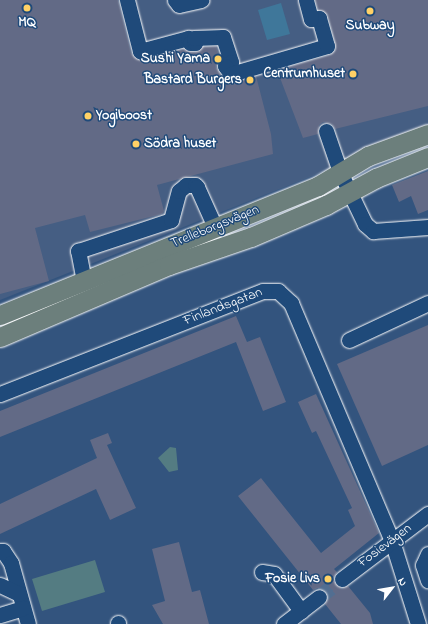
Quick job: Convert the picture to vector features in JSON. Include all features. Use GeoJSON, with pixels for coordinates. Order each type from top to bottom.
{"type":"FeatureCollection","features":[{"type":"Feature","properties":{"kind":"main road","name":"Trelleborgsvägen"},"geometry":{"type":"LineString","coordinates":[[0,315],[318,186],[368,156],[428,134]]}},
{"type":"Feature","properties":{"kind":"main road","name":"Trelleborgsvägen"},"geometry":{"type":"LineString","coordinates":[[0,337],[169,265],[258,234],[326,205],[376,178],[428,158]]}},
{"type":"Feature","properties":{"kind":"street"},"geometry":{"type":"LineString","coordinates":[[127,0],[140,51],[188,38],[190,43],[195,43],[194,38],[224,37],[231,62],[225,66],[231,74],[327,46],[319,18],[311,19],[306,0]]}},
{"type":"Feature","properties":{"kind":"street"},"geometry":{"type":"LineString","coordinates":[[176,0],[179,5],[201,0]]}},
{"type":"Feature","properties":{"kind":"street"},"geometry":{"type":"LineString","coordinates":[[326,132],[340,172],[365,224],[373,231],[428,227]]}},
{"type":"Feature","properties":{"kind":"street"},"geometry":{"type":"LineString","coordinates":[[84,281],[78,250],[171,220],[179,190],[191,184],[197,187],[215,227]]}},
{"type":"Feature","properties":{"kind":"street"},"geometry":{"type":"LineString","coordinates":[[159,224],[165,247]]}},
{"type":"Feature","properties":{"kind":"street","name":"Finlandsgatan"},"geometry":{"type":"LineString","coordinates":[[0,394],[263,291],[278,291],[291,303],[392,541],[418,624]]}},
{"type":"Feature","properties":{"kind":"street"},"geometry":{"type":"LineString","coordinates":[[349,340],[428,303]]}},
{"type":"Feature","properties":{"kind":"street","name":"Fosievägen"},"geometry":{"type":"LineString","coordinates":[[342,578],[428,514]]}},
{"type":"Feature","properties":{"kind":"street"},"geometry":{"type":"LineString","coordinates":[[0,552],[3,552],[11,563],[28,624]]}},
{"type":"Feature","properties":{"kind":"street"},"geometry":{"type":"LineString","coordinates":[[428,554],[423,565],[428,580]]}},
{"type":"Feature","properties":{"kind":"street"},"geometry":{"type":"LineString","coordinates":[[262,572],[274,574],[301,611]]}},
{"type":"Feature","properties":{"kind":"street"},"geometry":{"type":"LineString","coordinates":[[0,585],[19,594]]}},
{"type":"Feature","properties":{"kind":"street"},"geometry":{"type":"LineString","coordinates":[[284,624],[319,597]]}},
{"type":"Feature","properties":{"kind":"street"},"geometry":{"type":"LineString","coordinates":[[0,615],[23,608]]}},
{"type":"Feature","properties":{"kind":"shaded area"},"geometry":{"type":"Polygon","coordinates":[[[0,0],[428,0],[428,130],[0,300],[0,0]]]}},
{"type":"Feature","properties":{"kind":"shaded area"},"geometry":{"type":"Polygon","coordinates":[[[281,3],[290,34],[267,40],[258,10],[281,3]]]}},
{"type":"Feature","properties":{"kind":"green space"},"geometry":{"type":"Polygon","coordinates":[[[170,447],[176,448],[178,470],[169,472],[158,458],[170,447]]]}},
{"type":"Feature","properties":{"kind":"green space"},"geometry":{"type":"Polygon","coordinates":[[[95,560],[105,592],[42,611],[32,579],[95,560]]]}},
{"type":"Feature","properties":{"kind":"building","name":"Södra huset"},"geometry":{"type":"Polygon","coordinates":[[[0,0],[118,0],[131,53],[138,60],[183,49],[195,52],[203,47],[216,46],[220,58],[216,67],[224,80],[233,83],[256,76],[271,134],[273,154],[157,185],[164,211],[162,214],[90,232],[85,215],[35,228],[49,281],[0,294],[0,0]]]}},
{"type":"Feature","properties":{"kind":"building","name":"Centrumhuset"},"geometry":{"type":"Polygon","coordinates":[[[315,0],[428,0],[428,106],[335,129],[332,124],[323,122],[319,125],[318,134],[303,138],[277,70],[330,55],[336,49],[328,15],[318,9],[315,0]]]}},
{"type":"Feature","properties":{"kind":"building"},"geometry":{"type":"Polygon","coordinates":[[[428,171],[428,210],[418,214],[411,196],[399,202],[392,185],[428,171]]]}},
{"type":"Feature","properties":{"kind":"building"},"geometry":{"type":"Polygon","coordinates":[[[236,316],[247,342],[260,337],[286,402],[263,411],[236,342],[0,437],[0,411],[236,316]]]}},
{"type":"Feature","properties":{"kind":"building"},"geometry":{"type":"Polygon","coordinates":[[[428,325],[428,445],[382,466],[337,364],[428,325]]]}},
{"type":"Feature","properties":{"kind":"building"},"geometry":{"type":"Polygon","coordinates":[[[316,394],[379,533],[334,569],[337,572],[333,580],[339,587],[348,586],[370,613],[373,624],[341,624],[325,604],[328,596],[326,591],[318,588],[313,590],[238,496],[261,478],[321,553],[355,526],[348,510],[352,508],[316,431],[312,433],[298,402],[316,394]]]}},
{"type":"Feature","properties":{"kind":"building"},"geometry":{"type":"Polygon","coordinates":[[[108,433],[112,443],[107,445],[136,508],[110,520],[96,489],[0,534],[0,504],[97,458],[90,440],[108,433]]]}},
{"type":"Feature","properties":{"kind":"building"},"geometry":{"type":"Polygon","coordinates":[[[179,542],[192,592],[200,590],[209,624],[163,624],[152,605],[165,601],[152,549],[179,542]]]}},
{"type":"Feature","properties":{"kind":"tunnel"},"geometry":{"type":"LineString","coordinates":[[319,597],[342,579]]}},
{"type":"Feature","properties":{"kind":"place","name":"MQ"},"geometry":{"type":"Point","coordinates":[27,8]}},
{"type":"Feature","properties":{"kind":"place","name":"Subway"},"geometry":{"type":"Point","coordinates":[370,11]}},
{"type":"Feature","properties":{"kind":"place","name":"Sushi Yama"},"geometry":{"type":"Point","coordinates":[218,59]}},
{"type":"Feature","properties":{"kind":"place","name":"Centrumhuset"},"geometry":{"type":"Point","coordinates":[353,74]}},
{"type":"Feature","properties":{"kind":"place","name":"Bastard Burgers"},"geometry":{"type":"Point","coordinates":[250,80]}},
{"type":"Feature","properties":{"kind":"place","name":"Yogiboost"},"geometry":{"type":"Point","coordinates":[88,116]}},
{"type":"Feature","properties":{"kind":"place","name":"Södra huset"},"geometry":{"type":"Point","coordinates":[136,144]}},
{"type":"Feature","properties":{"kind":"place","name":"Fosie Livs"},"geometry":{"type":"Point","coordinates":[328,579]}}]}
